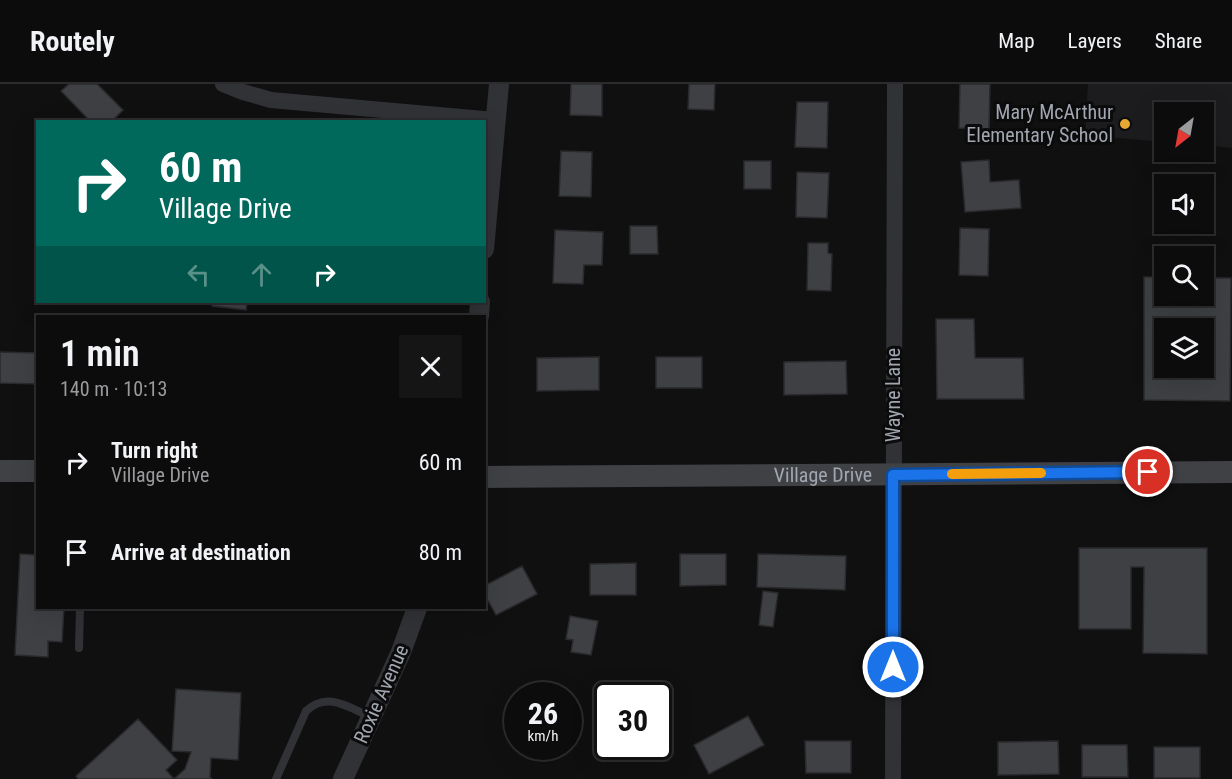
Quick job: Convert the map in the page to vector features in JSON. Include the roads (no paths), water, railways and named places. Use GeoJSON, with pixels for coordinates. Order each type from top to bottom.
{"type":"FeatureCollection","features":[{"type":"Feature","properties":{"kind":"main road"},"geometry":{"type":"LineString","coordinates":[[0,471],[36,471]]}},
{"type":"Feature","properties":{"kind":"main road","name":"Village Drive"},"geometry":{"type":"LineString","coordinates":[[486,477],[1232,472]]}},
{"type":"Feature","properties":{"kind":"street"},"geometry":{"type":"LineString","coordinates":[[224,84],[270,100],[495,120]]}},
{"type":"Feature","properties":{"kind":"street"},"geometry":{"type":"LineString","coordinates":[[486,226],[499,84]]}},
{"type":"Feature","properties":{"kind":"street","name":"Wayne Lane"},"geometry":{"type":"LineString","coordinates":[[893,779],[895,84]]}},
{"type":"Feature","properties":{"kind":"street","name":"Roxie Avenue"},"geometry":{"type":"LineString","coordinates":[[343,779],[401,652],[417,609]]}},
{"type":"Feature","properties":{"kind":"lane"},"geometry":{"type":"LineString","coordinates":[[79,648],[80,609]]}},
{"type":"Feature","properties":{"kind":"lane"},"geometry":{"type":"LineString","coordinates":[[276,779],[306,711],[315,702],[328,700],[371,718]]}},
{"type":"Feature","properties":{"kind":"place","name":"Mary McArthur Elementary School"},"geometry":{"type":"Point","coordinates":[1125,124]}}]}
